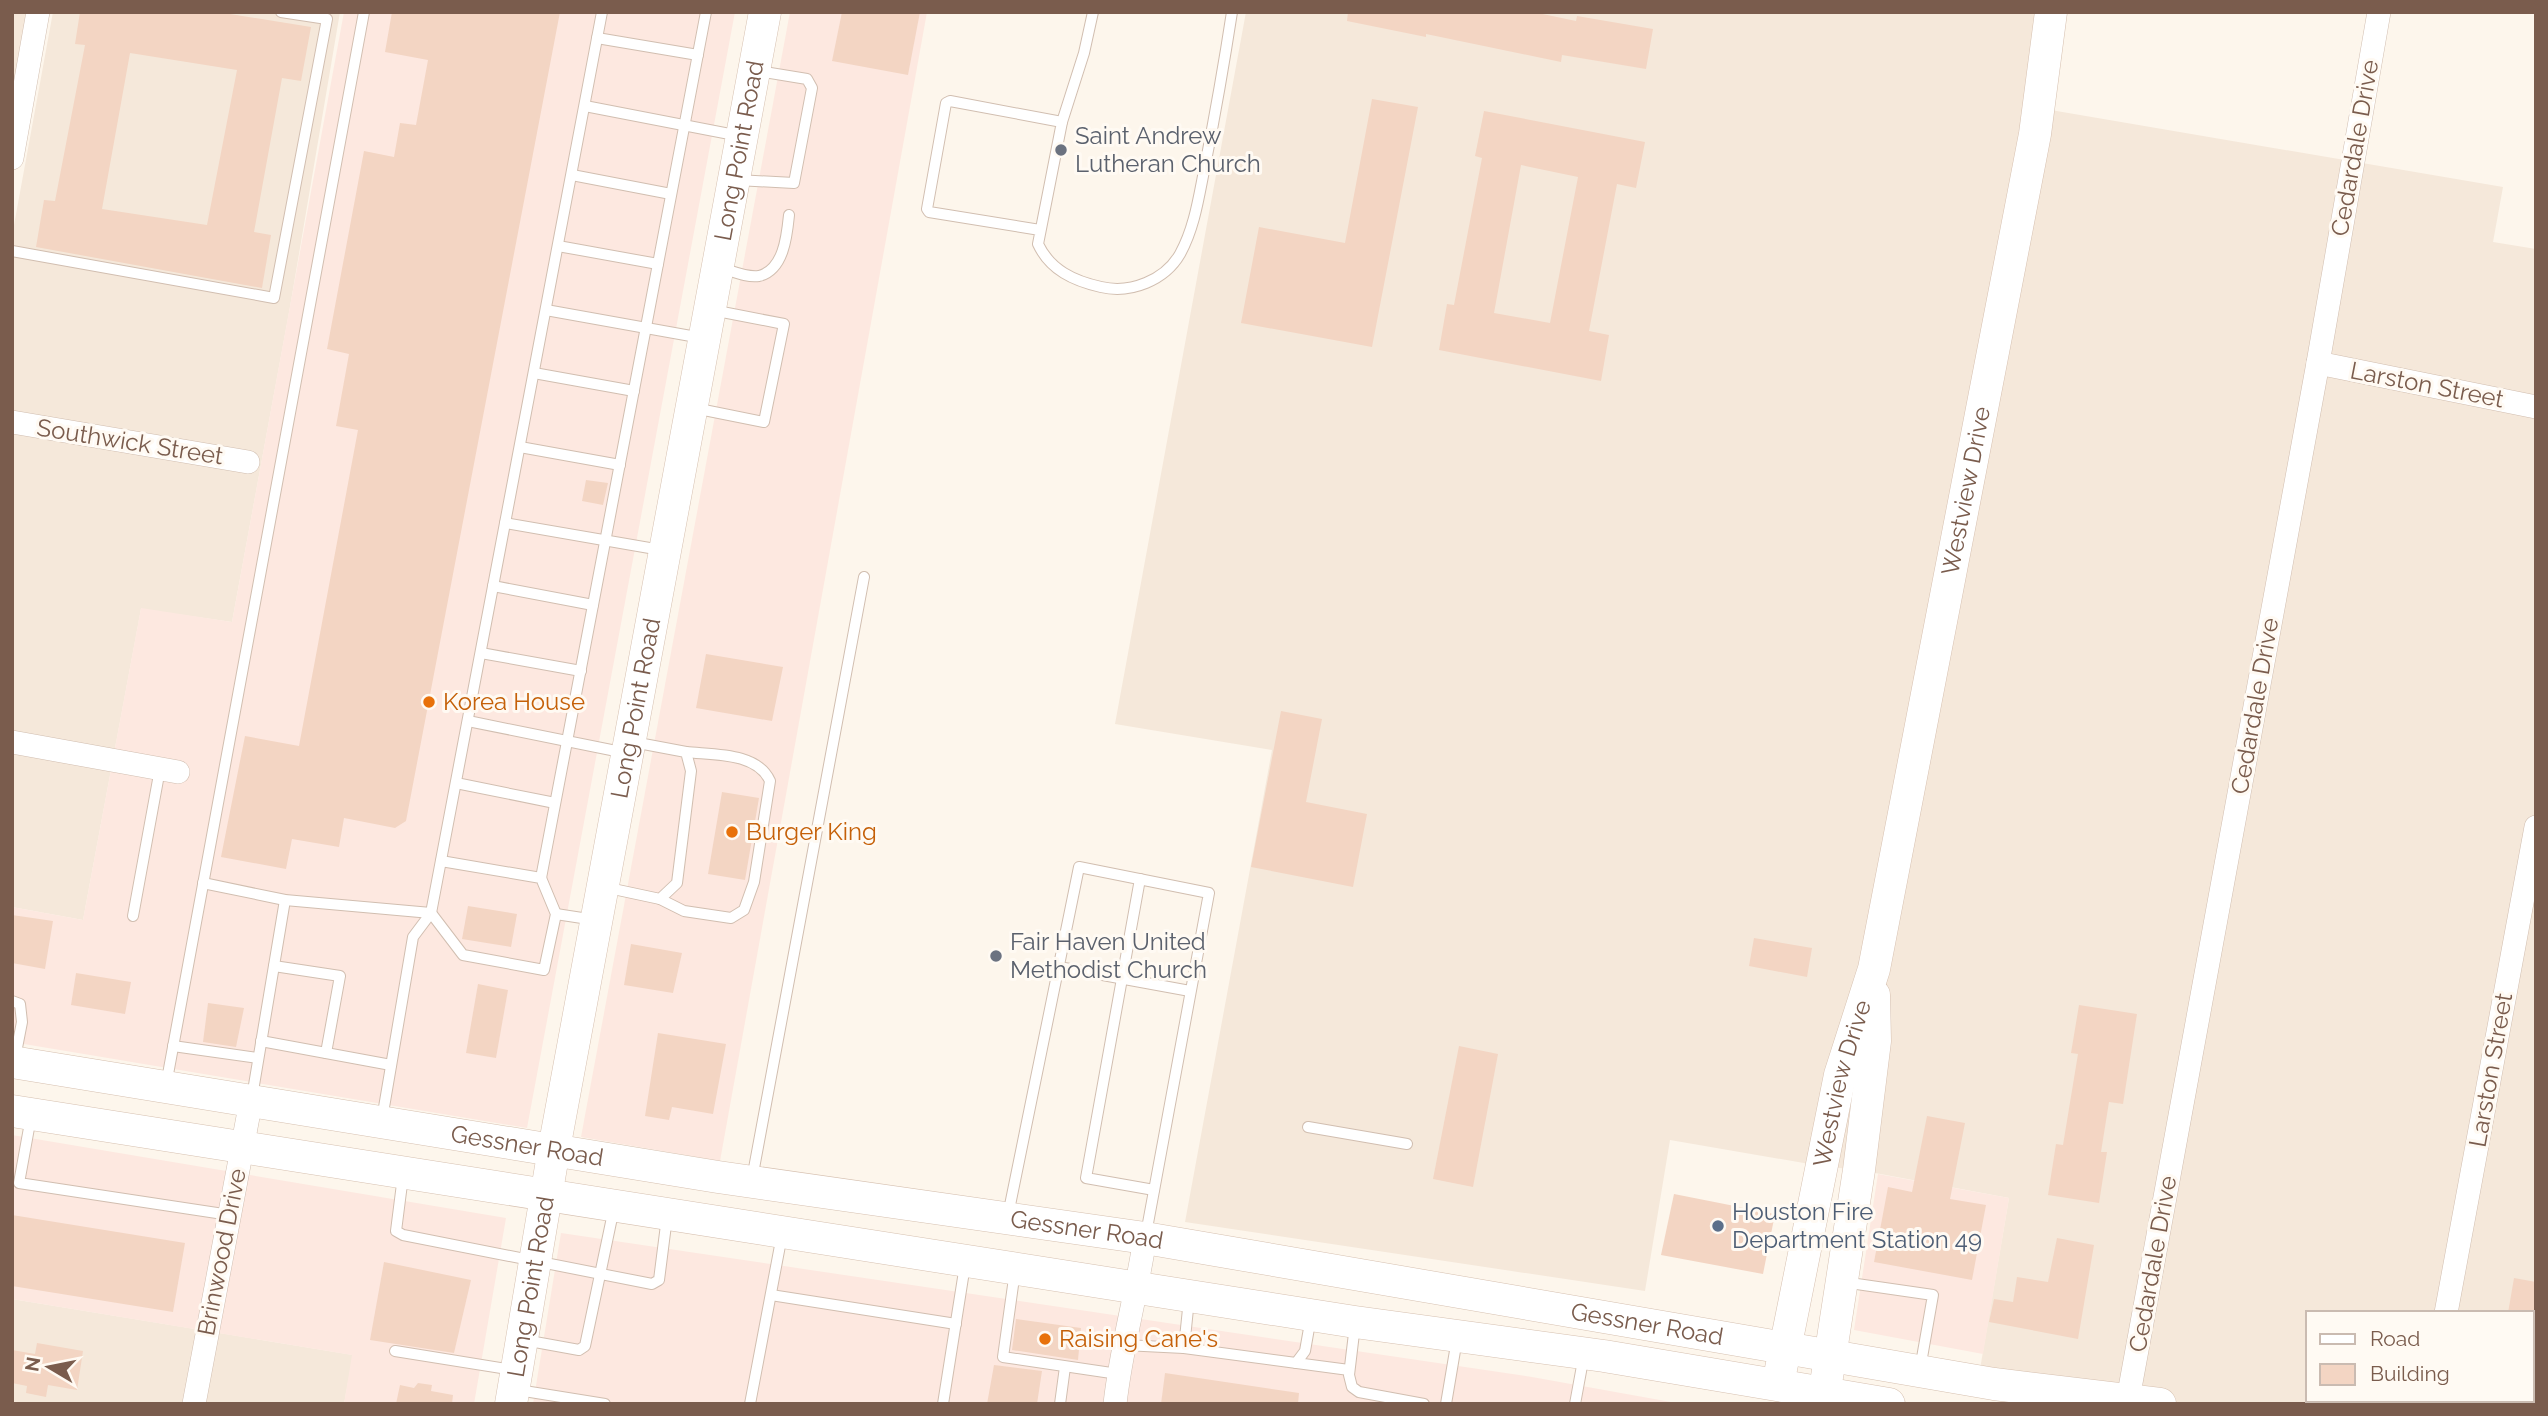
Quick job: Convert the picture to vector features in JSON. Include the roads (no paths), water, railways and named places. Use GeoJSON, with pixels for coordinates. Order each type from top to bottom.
{"type":"FeatureCollection","features":[{"type":"Feature","properties":{"kind":"main road","name":"Long Point Road"},"geometry":{"type":"LineString","coordinates":[[513,1388],[554,1149],[765,12]]}},
{"type":"Feature","properties":{"kind":"main road","name":"Westview Drive"},"geometry":{"type":"LineString","coordinates":[[1776,1394],[1840,1075],[1874,969],[2035,134],[2050,12]]}},
{"type":"Feature","properties":{"kind":"main road","name":"Westview Drive"},"geometry":{"type":"LineString","coordinates":[[1824,1398],[1843,1282],[1875,1041],[1874,969]]}},
{"type":"Feature","properties":{"kind":"main road","name":"Gessner Road"},"geometry":{"type":"LineString","coordinates":[[13,1062],[751,1181],[1145,1238],[1432,1285],[1994,1384],[2160,1404]]}},
{"type":"Feature","properties":{"kind":"main road","name":"Gessner Road"},"geometry":{"type":"LineString","coordinates":[[22,1113],[546,1193],[783,1233],[1355,1322],[1584,1353],[1694,1371],[1776,1394],[1880,1403]]}},
{"type":"Feature","properties":{"kind":"main road"},"geometry":{"type":"LineString","coordinates":[[1423,1332],[1432,1285]]}},
{"type":"Feature","properties":{"kind":"main road"},"geometry":{"type":"LineString","coordinates":[[1694,1371],[1701,1334]]}},
{"type":"Feature","properties":{"kind":"street"},"geometry":{"type":"LineString","coordinates":[[12,158],[38,12]]}},
{"type":"Feature","properties":{"kind":"street","name":"Cedardale Drive"},"geometry":{"type":"LineString","coordinates":[[2128,1401],[2318,363],[2379,12]]}},
{"type":"Feature","properties":{"kind":"street","name":"Larston Street"},"geometry":{"type":"LineString","coordinates":[[2318,363],[2536,407]]}},
{"type":"Feature","properties":{"kind":"street","name":"Southwick Street"},"geometry":{"type":"LineString","coordinates":[[12,422],[248,462]]}},
{"type":"Feature","properties":{"kind":"street"},"geometry":{"type":"LineString","coordinates":[[12,742],[169,771]]}},
{"type":"Feature","properties":{"kind":"street","name":"Larston Street"},"geometry":{"type":"LineString","coordinates":[[2446,1311],[2536,827]]}},
{"type":"Feature","properties":{"kind":"street","name":"Brinwood Drive"},"geometry":{"type":"LineString","coordinates":[[194,1404],[251,1101]]}},
{"type":"Feature","properties":{"kind":"street"},"geometry":{"type":"LineString","coordinates":[[1115,1404],[1118,1374],[1138,1288],[1145,1238]]}},
{"type":"Feature","properties":{"kind":"lane"},"geometry":{"type":"LineString","coordinates":[[12,251],[274,298],[327,19],[281,12]]}},
{"type":"Feature","properties":{"kind":"lane"},"geometry":{"type":"LineString","coordinates":[[166,1087],[364,12]]}},
{"type":"Feature","properties":{"kind":"lane"},"geometry":{"type":"LineString","coordinates":[[382,1122],[413,937],[431,913],[602,12]]}},
{"type":"Feature","properties":{"kind":"lane"},"geometry":{"type":"LineString","coordinates":[[203,883],[285,900],[431,913],[463,955],[544,970],[556,914],[541,878],[706,12]]}},
{"type":"Feature","properties":{"kind":"lane"},"geometry":{"type":"LineString","coordinates":[[1093,12],[1084,53],[1062,122],[1038,244],[1044,258],[1053,267],[1077,281],[1105,288],[1144,284],[1165,272],[1180,255],[1192,228],[1217,106],[1232,12]]}},
{"type":"Feature","properties":{"kind":"lane"},"geometry":{"type":"LineString","coordinates":[[597,38],[698,55]]}},
{"type":"Feature","properties":{"kind":"lane"},"geometry":{"type":"LineString","coordinates":[[734,180],[794,183],[812,88],[807,79],[754,71]]}},
{"type":"Feature","properties":{"kind":"lane"},"geometry":{"type":"LineString","coordinates":[[1040,230],[929,212],[927,209],[944,107],[950,101],[1062,122]]}},
{"type":"Feature","properties":{"kind":"lane"},"geometry":{"type":"LineString","coordinates":[[584,106],[742,136]]}},
{"type":"Feature","properties":{"kind":"lane"},"geometry":{"type":"LineString","coordinates":[[572,175],[671,194]]}},
{"type":"Feature","properties":{"kind":"lane"},"geometry":{"type":"LineString","coordinates":[[718,267],[749,276],[766,272],[778,262],[784,248],[789,215]]}},
{"type":"Feature","properties":{"kind":"lane"},"geometry":{"type":"LineString","coordinates":[[558,246],[658,264]]}},
{"type":"Feature","properties":{"kind":"lane"},"geometry":{"type":"LineString","coordinates":[[546,310],[646,328],[707,324],[784,324],[764,422],[692,407]]}},
{"type":"Feature","properties":{"kind":"lane"},"geometry":{"type":"LineString","coordinates":[[534,373],[634,391]]}},
{"type":"Feature","properties":{"kind":"lane"},"geometry":{"type":"LineString","coordinates":[[520,447],[620,465]]}},
{"type":"Feature","properties":{"kind":"lane"},"geometry":{"type":"LineString","coordinates":[[505,523],[665,551]]}},
{"type":"Feature","properties":{"kind":"lane"},"geometry":{"type":"LineString","coordinates":[[751,1181],[864,576]]}},
{"type":"Feature","properties":{"kind":"lane"},"geometry":{"type":"LineString","coordinates":[[494,586],[593,605]]}},
{"type":"Feature","properties":{"kind":"lane"},"geometry":{"type":"LineString","coordinates":[[481,653],[581,671]]}},
{"type":"Feature","properties":{"kind":"lane"},"geometry":{"type":"LineString","coordinates":[[468,721],[567,741],[744,759],[766,772],[770,781],[754,881],[744,910],[732,918],[684,911],[660,899],[603,887]]}},
{"type":"Feature","properties":{"kind":"lane"},"geometry":{"type":"LineString","coordinates":[[660,899],[677,883],[691,771],[686,752]]}},
{"type":"Feature","properties":{"kind":"lane"},"geometry":{"type":"LineString","coordinates":[[133,916],[169,771]]}},
{"type":"Feature","properties":{"kind":"lane"},"geometry":{"type":"LineString","coordinates":[[456,783],[555,803]]}},
{"type":"Feature","properties":{"kind":"lane"},"geometry":{"type":"LineString","coordinates":[[441,861],[541,878]]}},
{"type":"Feature","properties":{"kind":"lane"},"geometry":{"type":"LineString","coordinates":[[1008,1218],[1079,867],[1209,893],[1145,1238]]}},
{"type":"Feature","properties":{"kind":"lane"},"geometry":{"type":"LineString","coordinates":[[1140,880],[1086,1178],[1154,1190]]}},
{"type":"Feature","properties":{"kind":"lane"},"geometry":{"type":"LineString","coordinates":[[251,1101],[285,900]]}},
{"type":"Feature","properties":{"kind":"lane"},"geometry":{"type":"LineString","coordinates":[[556,914],[596,921]]}},
{"type":"Feature","properties":{"kind":"lane"},"geometry":{"type":"LineString","coordinates":[[274,966],[340,976],[326,1053]]}},
{"type":"Feature","properties":{"kind":"lane"},"geometry":{"type":"LineString","coordinates":[[1059,967],[1190,991]]}},
{"type":"Feature","properties":{"kind":"lane"},"geometry":{"type":"LineString","coordinates":[[12,1001],[20,1004],[22,1012],[13,1062]]}},
{"type":"Feature","properties":{"kind":"lane"},"geometry":{"type":"LineString","coordinates":[[261,1041],[391,1065]]}},
{"type":"Feature","properties":{"kind":"lane"},"geometry":{"type":"LineString","coordinates":[[173,1046],[258,1058]]}},
{"type":"Feature","properties":{"kind":"lane"},"geometry":{"type":"LineString","coordinates":[[22,1113],[19,1183],[230,1215]]}},
{"type":"Feature","properties":{"kind":"lane"},"geometry":{"type":"LineString","coordinates":[[1308,1127],[1407,1144]]}},
{"type":"Feature","properties":{"kind":"lane"},"geometry":{"type":"LineString","coordinates":[[403,1172],[396,1231],[403,1235],[652,1284],[659,1280],[668,1214]]}},
{"type":"Feature","properties":{"kind":"lane"},"geometry":{"type":"LineString","coordinates":[[522,1340],[579,1350],[585,1346],[614,1205]]}},
{"type":"Feature","properties":{"kind":"lane"},"geometry":{"type":"LineString","coordinates":[[750,1404],[783,1233]]}},
{"type":"Feature","properties":{"kind":"lane"},"geometry":{"type":"LineString","coordinates":[[943,1404],[966,1261]]}},
{"type":"Feature","properties":{"kind":"lane"},"geometry":{"type":"LineString","coordinates":[[1015,1269],[1003,1357],[1118,1374]]}},
{"type":"Feature","properties":{"kind":"lane"},"geometry":{"type":"LineString","coordinates":[[1843,1282],[1933,1295],[1920,1371]]}},
{"type":"Feature","properties":{"kind":"lane"},"geometry":{"type":"LineString","coordinates":[[771,1295],[956,1325]]}},
{"type":"Feature","properties":{"kind":"lane"},"geometry":{"type":"LineString","coordinates":[[1184,1348],[1189,1296]]}},
{"type":"Feature","properties":{"kind":"lane"},"geometry":{"type":"LineString","coordinates":[[1296,1363],[1305,1351],[1311,1315]]}},
{"type":"Feature","properties":{"kind":"lane"},"geometry":{"type":"LineString","coordinates":[[1355,1322],[1349,1370],[1352,1387],[1359,1392],[1424,1404]]}},
{"type":"Feature","properties":{"kind":"lane"},"geometry":{"type":"LineString","coordinates":[[1446,1404],[1457,1336]]}},
{"type":"Feature","properties":{"kind":"lane"},"geometry":{"type":"LineString","coordinates":[[1124,1345],[1184,1348],[1349,1370]]}},
{"type":"Feature","properties":{"kind":"lane"},"geometry":{"type":"LineString","coordinates":[[395,1351],[513,1388],[568,1401],[605,1404]]}},
{"type":"Feature","properties":{"kind":"lane"},"geometry":{"type":"LineString","coordinates":[[1575,1404],[1584,1353]]}},
{"type":"Feature","properties":{"kind":"lane"},"geometry":{"type":"LineString","coordinates":[[1060,1404],[1065,1367]]}},
{"type":"Feature","properties":{"kind":"place","name":"Saint Andrew Lutheran Church"},"geometry":{"type":"Point","coordinates":[1061,150]}},
{"type":"Feature","properties":{"kind":"place","name":"Korea House"},"geometry":{"type":"Point","coordinates":[429,702]}},
{"type":"Feature","properties":{"kind":"place","name":"Burger King"},"geometry":{"type":"Point","coordinates":[732,832]}},
{"type":"Feature","properties":{"kind":"place","name":"Fair Haven United Methodist Church"},"geometry":{"type":"Point","coordinates":[996,956]}},
{"type":"Feature","properties":{"kind":"place","name":"Houston Fire Department Station 49"},"geometry":{"type":"Point","coordinates":[1718,1226]}},
{"type":"Feature","properties":{"kind":"place","name":"Raising Cane's"},"geometry":{"type":"Point","coordinates":[1045,1339]}}]}
